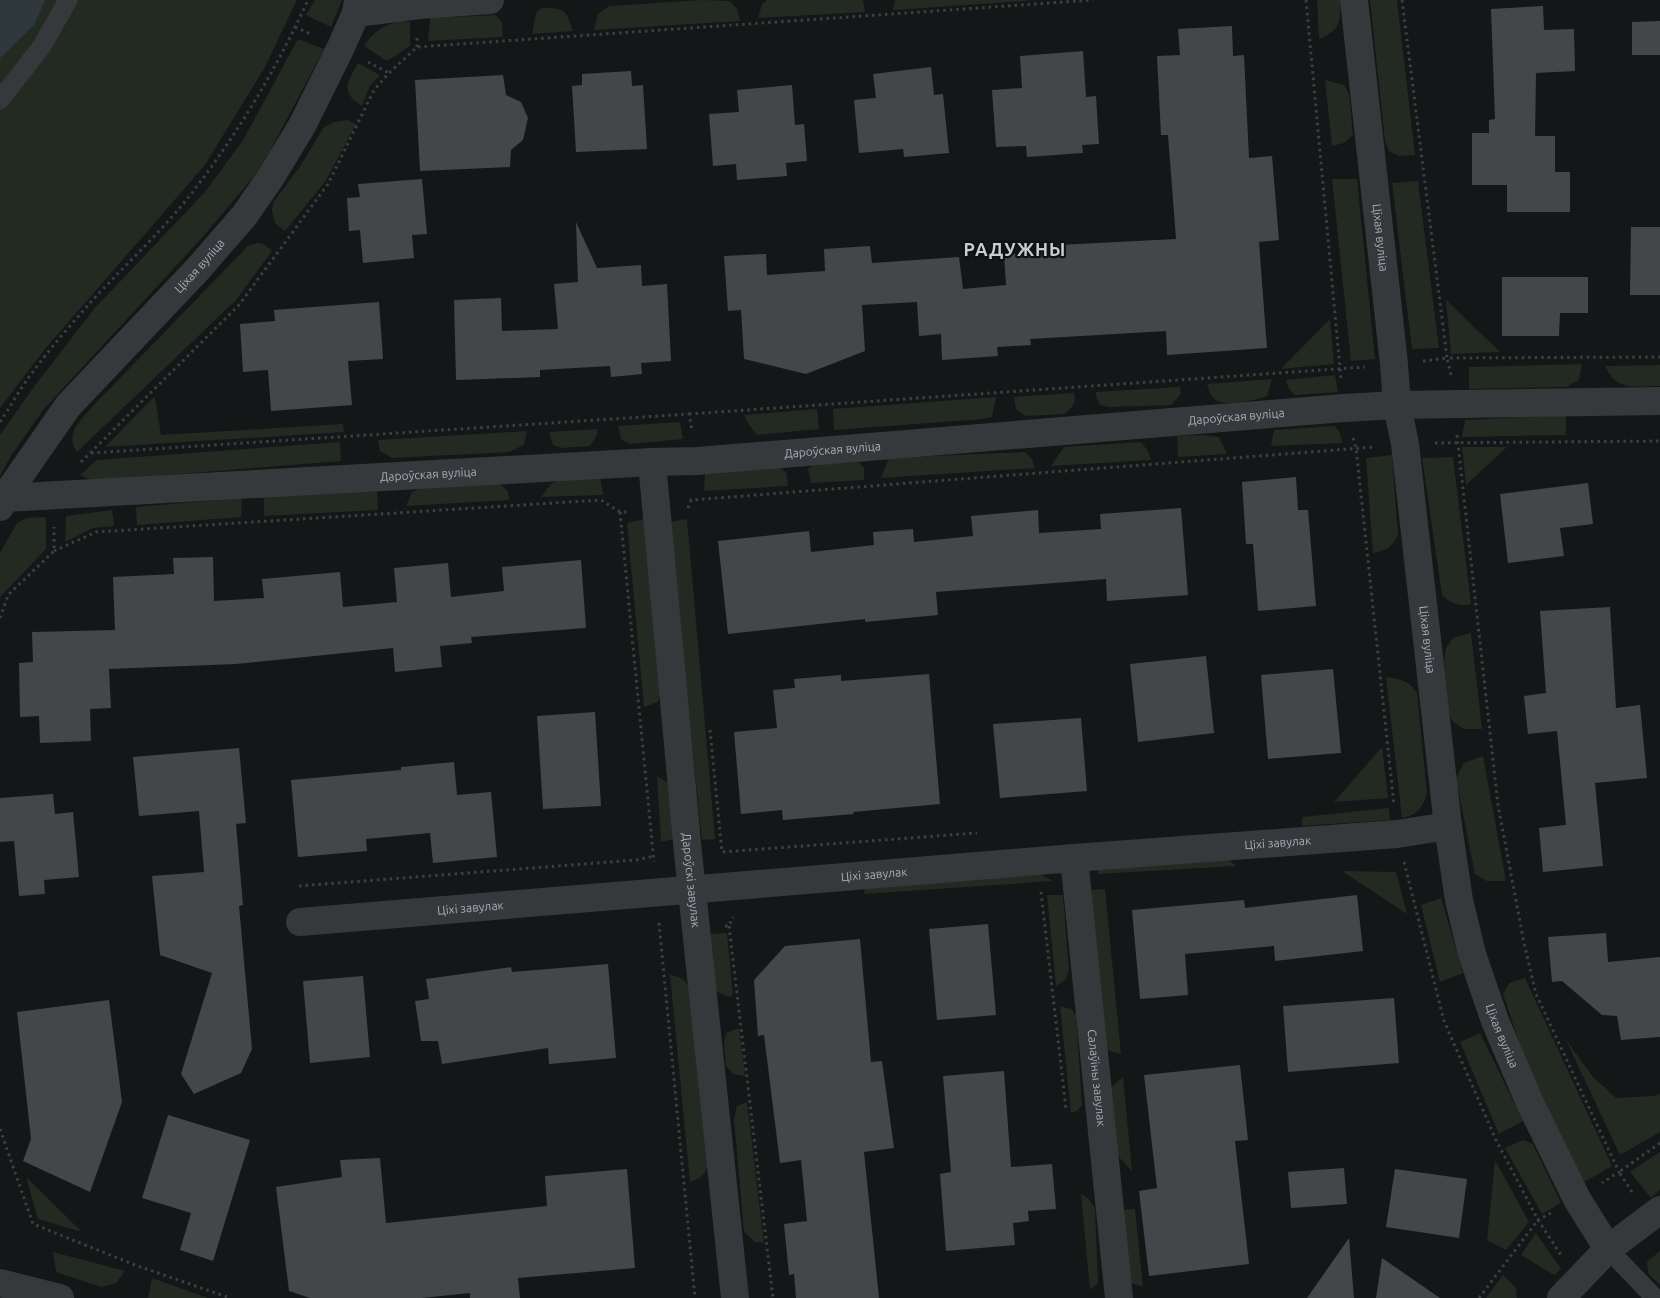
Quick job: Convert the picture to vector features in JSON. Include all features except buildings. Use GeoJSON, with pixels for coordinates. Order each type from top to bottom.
{"type":"FeatureCollection","features":[{"type":"Feature","properties":{"kind":"street"},"geometry":{"type":"LineString","coordinates":[[357,6],[420,5],[490,0]]}},
{"type":"Feature","properties":{"kind":"street","name":"Ціхая вуліца"},"geometry":{"type":"LineString","coordinates":[[1354,0],[1397,406],[1405,444],[1448,826],[1459,900],[1472,954],[1492,1013],[1530,1103],[1577,1199],[1608,1249]]}},
{"type":"Feature","properties":{"kind":"street","name":"Ціхая вуліца"},"geometry":{"type":"LineString","coordinates":[[2,503],[68,406],[197,270],[244,216],[272,177],[303,124],[341,47],[357,6]]}},
{"type":"Feature","properties":{"kind":"street","name":"Дароўская вуліца"},"geometry":{"type":"LineString","coordinates":[[2,503],[56,495],[696,461],[1344,408],[1660,401]]}},
{"type":"Feature","properties":{"kind":"street","name":"Дароўскі завулак"},"geometry":{"type":"LineString","coordinates":[[652,462],[655,511],[692,889],[735,1298]]}},
{"type":"Feature","properties":{"kind":"street","name":"Ціхі завулак"},"geometry":{"type":"LineString","coordinates":[[300,922],[1074,858],[1397,834],[1448,826]]}},
{"type":"Feature","properties":{"kind":"street","name":"Салаўіны завулак"},"geometry":{"type":"LineString","coordinates":[[1074,858],[1118,1298]]}},
{"type":"Feature","properties":{"kind":"street"},"geometry":{"type":"LineString","coordinates":[[1561,1298],[1608,1249],[1654,1214]]}},
{"type":"Feature","properties":{"kind":"street"},"geometry":{"type":"LineString","coordinates":[[2,1287],[60,1298]]}},
{"type":"Feature","properties":{"kind":"lane"},"geometry":{"type":"LineString","coordinates":[[0,100],[42,46],[68,0]]}},
{"type":"Feature","properties":{"kind":"lane"},"geometry":{"type":"LineString","coordinates":[[1608,1249],[1655,1298]]}},
{"type":"Feature","properties":{"kind":"path"},"geometry":{"type":"LineString","coordinates":[[0,422],[29,377],[84,311],[182,205],[219,159],[250,109],[308,0]]}},
{"type":"Feature","properties":{"kind":"path"},"geometry":{"type":"LineString","coordinates":[[54,551],[56,495],[67,474],[91,453],[239,305],[328,184],[374,90],[416,48],[1093,0]]}},
{"type":"Feature","properties":{"kind":"path"},"geometry":{"type":"LineString","coordinates":[[1306,0],[1344,408],[1356,448],[1397,834],[1444,1021],[1496,1140],[1538,1220]]}},
{"type":"Feature","properties":{"kind":"path"},"geometry":{"type":"LineString","coordinates":[[1402,0],[1447,358],[1459,404],[1457,441],[1498,805],[1524,943],[1536,994],[1619,1172],[1654,1214]]}},
{"type":"Feature","properties":{"kind":"path"},"geometry":{"type":"LineString","coordinates":[[91,453],[1341,370],[1447,358],[1660,357]]}},
{"type":"Feature","properties":{"kind":"path"},"geometry":{"type":"LineString","coordinates":[[0,618],[8,595],[54,551],[96,532],[601,500],[620,512],[688,508],[691,500],[696,461],[689,414]]}},
{"type":"Feature","properties":{"kind":"path"},"geometry":{"type":"LineString","coordinates":[[691,500],[1405,444],[1457,441],[1660,442]]}},
{"type":"Feature","properties":{"kind":"path"},"geometry":{"type":"LineString","coordinates":[[1041,886],[1066,1110]]}},
{"type":"Feature","properties":{"kind":"path"},"geometry":{"type":"LineString","coordinates":[[729,926],[773,1298]]}},
{"type":"Feature","properties":{"kind":"path"},"geometry":{"type":"LineString","coordinates":[[0,1129],[33,1224],[134,1265],[230,1298]]}},
{"type":"Feature","properties":{"kind":"path"},"geometry":{"type":"LineString","coordinates":[[1479,1298],[1538,1220],[1577,1199],[1660,1143]]}},
{"type":"Feature","properties":{"kind":"shaded area"},"geometry":{"type":"Polygon","coordinates":[[[0,0],[297,0],[265,67],[205,165],[45,349],[0,408],[0,0]]]}},
{"type":"Feature","properties":{"kind":"shaded area"},"geometry":{"type":"Polygon","coordinates":[[[0,0],[45,0],[34,25],[0,58],[0,0]]]}},
{"type":"Feature","properties":{"kind":"shaded area"},"geometry":{"type":"Polygon","coordinates":[[[315,0],[342,0],[331,27],[306,15],[315,0]]]}},
{"type":"Feature","properties":{"kind":"shaded area"},"geometry":{"type":"Polygon","coordinates":[[[702,0],[730,1],[737,9],[740,21],[594,30],[598,14],[609,6],[702,0]]]}},
{"type":"Feature","properties":{"kind":"shaded area"},"geometry":{"type":"Polygon","coordinates":[[[767,0],[863,0],[865,12],[758,18],[762,4],[767,0]]]}},
{"type":"Feature","properties":{"kind":"shaded area"},"geometry":{"type":"Polygon","coordinates":[[[895,0],[1027,0],[1027,1],[893,10],[895,0]]]}},
{"type":"Feature","properties":{"kind":"shaded area"},"geometry":{"type":"Polygon","coordinates":[[[1317,0],[1340,0],[1338,24],[1335,29],[1319,39],[1317,0]]]}},
{"type":"Feature","properties":{"kind":"shaded area"},"geometry":{"type":"Polygon","coordinates":[[[1370,0],[1397,0],[1415,155],[1399,156],[1389,151],[1385,141],[1370,0]]]}},
{"type":"Feature","properties":{"kind":"shaded area"},"geometry":{"type":"Polygon","coordinates":[[[541,8],[555,8],[563,11],[573,31],[532,34],[536,13],[541,8]]]}},
{"type":"Feature","properties":{"kind":"shaded area"},"geometry":{"type":"Polygon","coordinates":[[[495,15],[502,22],[503,37],[428,41],[430,18],[495,15]]]}},
{"type":"Feature","properties":{"kind":"shaded area"},"geometry":{"type":"Polygon","coordinates":[[[401,21],[410,22],[410,46],[387,61],[364,46],[371,36],[380,29],[401,21]]]}},
{"type":"Feature","properties":{"kind":"shaded area"},"geometry":{"type":"Polygon","coordinates":[[[298,39],[324,49],[261,168],[200,240],[43,410],[11,456],[0,476],[0,435],[33,388],[94,309],[205,192],[243,140],[298,39]]]}},
{"type":"Feature","properties":{"kind":"shaded area"},"geometry":{"type":"Polygon","coordinates":[[[358,63],[380,75],[370,86],[362,106],[348,92],[351,76],[358,63]]]}},
{"type":"Feature","properties":{"kind":"shaded area"},"geometry":{"type":"Polygon","coordinates":[[[1325,80],[1344,85],[1349,94],[1353,135],[1344,143],[1332,146],[1325,80]]]}},
{"type":"Feature","properties":{"kind":"shaded area"},"geometry":{"type":"Polygon","coordinates":[[[347,120],[356,124],[325,182],[285,231],[275,223],[272,211],[273,203],[301,165],[324,127],[335,122],[347,120]]]}},
{"type":"Feature","properties":{"kind":"shaded area"},"geometry":{"type":"Polygon","coordinates":[[[1332,179],[1357,179],[1375,359],[1351,361],[1332,179]]]}},
{"type":"Feature","properties":{"kind":"shaded area"},"geometry":{"type":"Polygon","coordinates":[[[1418,181],[1439,348],[1412,349],[1392,183],[1418,181]]]}},
{"type":"Feature","properties":{"kind":"shaded area"},"geometry":{"type":"Polygon","coordinates":[[[257,243],[264,244],[272,251],[236,300],[77,452],[72,440],[77,424],[248,246],[257,243]]]}},
{"type":"Feature","properties":{"kind":"shaded area"},"geometry":{"type":"Polygon","coordinates":[[[1446,300],[1500,352],[1451,354],[1446,300]]]}},
{"type":"Feature","properties":{"kind":"shaded area"},"geometry":{"type":"Polygon","coordinates":[[[1330,319],[1334,364],[1281,369],[1330,319]]]}},
{"type":"Feature","properties":{"kind":"shaded area"},"geometry":{"type":"Polygon","coordinates":[[[1582,364],[1579,380],[1566,387],[1469,389],[1469,367],[1582,364]]]}},
{"type":"Feature","properties":{"kind":"shaded area"},"geometry":{"type":"Polygon","coordinates":[[[1660,365],[1660,386],[1643,387],[1621,384],[1615,380],[1605,366],[1660,365]]]}},
{"type":"Feature","properties":{"kind":"shaded area"},"geometry":{"type":"Polygon","coordinates":[[[1335,375],[1338,392],[1295,395],[1289,389],[1286,380],[1335,375]]]}},
{"type":"Feature","properties":{"kind":"shaded area"},"geometry":{"type":"Polygon","coordinates":[[[1272,379],[1267,396],[1234,403],[1217,401],[1209,391],[1207,384],[1272,379]]]}},
{"type":"Feature","properties":{"kind":"shaded area"},"geometry":{"type":"Polygon","coordinates":[[[1180,387],[1181,394],[1171,405],[1108,407],[1099,404],[1095,392],[1180,387]]]}},
{"type":"Feature","properties":{"kind":"shaded area"},"geometry":{"type":"Polygon","coordinates":[[[1074,393],[1075,401],[1072,407],[1064,414],[1026,416],[1016,409],[1014,397],[1074,393]]]}},
{"type":"Feature","properties":{"kind":"shaded area"},"geometry":{"type":"Polygon","coordinates":[[[155,396],[161,435],[343,424],[344,432],[105,447],[155,396]]]}},
{"type":"Feature","properties":{"kind":"shaded area"},"geometry":{"type":"Polygon","coordinates":[[[996,397],[992,417],[983,419],[834,430],[833,409],[996,397]]]}},
{"type":"Feature","properties":{"kind":"shaded area"},"geometry":{"type":"Polygon","coordinates":[[[817,409],[819,429],[757,435],[744,415],[817,409]]]}},
{"type":"Feature","properties":{"kind":"shaded area"},"geometry":{"type":"Polygon","coordinates":[[[1566,415],[1566,435],[1462,437],[1465,420],[1566,415]]]}},
{"type":"Feature","properties":{"kind":"shaded area"},"geometry":{"type":"Polygon","coordinates":[[[680,422],[683,439],[630,444],[621,439],[618,426],[680,422]]]}},
{"type":"Feature","properties":{"kind":"shaded area"},"geometry":{"type":"Polygon","coordinates":[[[1335,426],[1343,443],[1271,446],[1274,430],[1335,426]]]}},
{"type":"Feature","properties":{"kind":"shaded area"},"geometry":{"type":"Polygon","coordinates":[[[597,429],[597,435],[590,446],[561,448],[553,445],[549,432],[597,429]]]}},
{"type":"Feature","properties":{"kind":"shaded area"},"geometry":{"type":"Polygon","coordinates":[[[527,431],[524,445],[509,452],[392,458],[380,451],[378,440],[527,431]]]}},
{"type":"Feature","properties":{"kind":"shaded area"},"geometry":{"type":"Polygon","coordinates":[[[1204,435],[1219,437],[1227,454],[1178,457],[1177,436],[1204,435]]]}},
{"type":"Feature","properties":{"kind":"shaded area"},"geometry":{"type":"Polygon","coordinates":[[[340,442],[341,461],[106,480],[91,480],[80,475],[97,460],[340,442]]]}},
{"type":"Feature","properties":{"kind":"shaded area"},"geometry":{"type":"Polygon","coordinates":[[[1141,442],[1148,451],[1151,460],[1051,466],[1064,447],[1141,442]]]}},
{"type":"Feature","properties":{"kind":"shaded area"},"geometry":{"type":"Polygon","coordinates":[[[1462,447],[1507,447],[1466,485],[1462,447]]]}},
{"type":"Feature","properties":{"kind":"shaded area"},"geometry":{"type":"Polygon","coordinates":[[[1025,452],[1032,459],[1035,468],[881,478],[889,458],[1025,452]]]}},
{"type":"Feature","properties":{"kind":"shaded area"},"geometry":{"type":"Polygon","coordinates":[[[1392,455],[1398,535],[1388,548],[1373,553],[1366,458],[1392,455]]]}},
{"type":"Feature","properties":{"kind":"shaded area"},"geometry":{"type":"Polygon","coordinates":[[[1453,457],[1471,604],[1467,605],[1456,604],[1442,595],[1422,458],[1453,457]]]}},
{"type":"Feature","properties":{"kind":"shaded area"},"geometry":{"type":"Polygon","coordinates":[[[858,462],[864,467],[864,480],[811,483],[808,469],[815,464],[858,462]]]}},
{"type":"Feature","properties":{"kind":"shaded area"},"geometry":{"type":"Polygon","coordinates":[[[777,466],[786,472],[788,486],[704,491],[705,474],[777,466]]]}},
{"type":"Feature","properties":{"kind":"shaded area"},"geometry":{"type":"Polygon","coordinates":[[[600,475],[603,495],[541,497],[551,484],[561,479],[600,475]]]}},
{"type":"Feature","properties":{"kind":"shaded area"},"geometry":{"type":"Polygon","coordinates":[[[490,482],[501,485],[508,492],[509,500],[406,506],[412,492],[420,489],[490,482]]]}},
{"type":"Feature","properties":{"kind":"shaded area"},"geometry":{"type":"Polygon","coordinates":[[[377,491],[378,510],[264,516],[264,497],[377,491]]]}},
{"type":"Feature","properties":{"kind":"shaded area"},"geometry":{"type":"Polygon","coordinates":[[[242,498],[241,517],[137,525],[136,507],[242,498]]]}},
{"type":"Feature","properties":{"kind":"shaded area"},"geometry":{"type":"Polygon","coordinates":[[[112,510],[114,526],[93,528],[65,542],[66,516],[112,510]]]}},
{"type":"Feature","properties":{"kind":"shaded area"},"geometry":{"type":"Polygon","coordinates":[[[46,517],[46,549],[1,596],[0,600],[0,553],[17,523],[26,518],[46,517]]]}},
{"type":"Feature","properties":{"kind":"shaded area"},"geometry":{"type":"Polygon","coordinates":[[[644,519],[661,691],[658,702],[644,707],[627,523],[644,519]]]}},
{"type":"Feature","properties":{"kind":"shaded area"},"geometry":{"type":"Polygon","coordinates":[[[687,519],[715,839],[702,840],[669,522],[687,519]]]}},
{"type":"Feature","properties":{"kind":"shaded area"},"geometry":{"type":"Polygon","coordinates":[[[1471,633],[1482,729],[1464,729],[1453,722],[1448,713],[1444,661],[1446,648],[1453,638],[1471,633]]]}},
{"type":"Feature","properties":{"kind":"shaded area"},"geometry":{"type":"Polygon","coordinates":[[[1386,677],[1411,685],[1417,693],[1427,794],[1418,810],[1412,815],[1402,818],[1386,677]]]}},
{"type":"Feature","properties":{"kind":"shaded area"},"geometry":{"type":"Polygon","coordinates":[[[1382,747],[1388,798],[1334,802],[1382,747]]]}},
{"type":"Feature","properties":{"kind":"shaded area"},"geometry":{"type":"Polygon","coordinates":[[[1483,756],[1506,881],[1487,881],[1475,874],[1456,778],[1464,763],[1483,756]]]}},
{"type":"Feature","properties":{"kind":"shaded area"},"geometry":{"type":"Polygon","coordinates":[[[657,776],[670,784],[675,839],[661,842],[657,776]]]}},
{"type":"Feature","properties":{"kind":"shaded area"},"geometry":{"type":"Polygon","coordinates":[[[1389,808],[1390,820],[1302,826],[1302,817],[1389,808]]]}},
{"type":"Feature","properties":{"kind":"shaded area"},"geometry":{"type":"Polygon","coordinates":[[[1227,858],[1236,866],[1098,874],[1098,866],[1227,858]]]}},
{"type":"Feature","properties":{"kind":"shaded area"},"geometry":{"type":"Polygon","coordinates":[[[1342,871],[1396,872],[1407,914],[1342,871]]]}},
{"type":"Feature","properties":{"kind":"shaded area"},"geometry":{"type":"Polygon","coordinates":[[[1040,874],[1053,881],[864,894],[865,887],[1040,874]]]}},
{"type":"Feature","properties":{"kind":"shaded area"},"geometry":{"type":"Polygon","coordinates":[[[1105,889],[1121,1054],[1106,1050],[1089,890],[1105,889]]]}},
{"type":"Feature","properties":{"kind":"shaded area"},"geometry":{"type":"Polygon","coordinates":[[[1047,895],[1063,895],[1069,970],[1066,979],[1056,986],[1047,895]]]}},
{"type":"Feature","properties":{"kind":"shaded area"},"geometry":{"type":"Polygon","coordinates":[[[1441,898],[1463,973],[1440,982],[1421,905],[1441,898]]]}},
{"type":"Feature","properties":{"kind":"shaded area"},"geometry":{"type":"Polygon","coordinates":[[[727,933],[733,995],[729,997],[715,991],[710,934],[727,933]]]}},
{"type":"Feature","properties":{"kind":"shaded area"},"geometry":{"type":"Polygon","coordinates":[[[670,975],[682,979],[690,988],[709,1160],[703,1174],[698,1179],[690,1182],[670,975]]]}},
{"type":"Feature","properties":{"kind":"shaded area"},"geometry":{"type":"Polygon","coordinates":[[[1525,978],[1612,1166],[1581,1184],[1524,1057],[1503,994],[1509,983],[1525,978]]]}},
{"type":"Feature","properties":{"kind":"shaded area"},"geometry":{"type":"Polygon","coordinates":[[[1060,1006],[1071,1009],[1076,1015],[1082,1105],[1077,1111],[1071,1113],[1060,1006]]]}},
{"type":"Feature","properties":{"kind":"shaded area"},"geometry":{"type":"Polygon","coordinates":[[[739,1028],[745,1076],[733,1074],[726,1066],[724,1044],[726,1033],[739,1028]]]}},
{"type":"Feature","properties":{"kind":"shaded area"},"geometry":{"type":"Polygon","coordinates":[[[1480,1033],[1523,1121],[1499,1134],[1460,1042],[1480,1033]]]}},
{"type":"Feature","properties":{"kind":"shaded area"},"geometry":{"type":"Polygon","coordinates":[[[1566,1040],[1593,1077],[1616,1098],[1660,1094],[1660,1132],[1620,1155],[1566,1040]]]}},
{"type":"Feature","properties":{"kind":"shaded area"},"geometry":{"type":"Polygon","coordinates":[[[1123,1077],[1132,1171],[1115,1153],[1109,1089],[1123,1077]]]}},
{"type":"Feature","properties":{"kind":"shaded area"},"geometry":{"type":"Polygon","coordinates":[[[747,1102],[764,1243],[755,1242],[744,1232],[734,1119],[737,1106],[747,1102]]]}},
{"type":"Feature","properties":{"kind":"shaded area"},"geometry":{"type":"Polygon","coordinates":[[[1523,1140],[1533,1144],[1561,1203],[1542,1214],[1505,1148],[1523,1140]]]}},
{"type":"Feature","properties":{"kind":"shaded area"},"geometry":{"type":"Polygon","coordinates":[[[1660,1152],[1660,1190],[1651,1198],[1630,1172],[1660,1152]]]}},
{"type":"Feature","properties":{"kind":"shaded area"},"geometry":{"type":"Polygon","coordinates":[[[1495,1160],[1529,1222],[1506,1250],[1487,1240],[1495,1160]]]}},
{"type":"Feature","properties":{"kind":"shaded area"},"geometry":{"type":"Polygon","coordinates":[[[26,1177],[82,1232],[38,1219],[26,1177]]]}},
{"type":"Feature","properties":{"kind":"shaded area"},"geometry":{"type":"Polygon","coordinates":[[[1081,1194],[1088,1198],[1095,1208],[1098,1283],[1090,1290],[1081,1194]]]}},
{"type":"Feature","properties":{"kind":"shaded area"},"geometry":{"type":"Polygon","coordinates":[[[1135,1209],[1143,1287],[1131,1283],[1121,1210],[1135,1209]]]}},
{"type":"Feature","properties":{"kind":"shaded area"},"geometry":{"type":"Polygon","coordinates":[[[1536,1233],[1561,1269],[1554,1275],[1521,1255],[1536,1233]]]}},
{"type":"Feature","properties":{"kind":"shaded area"},"geometry":{"type":"Polygon","coordinates":[[[1660,1251],[1660,1285],[1648,1273],[1647,1262],[1660,1251]]]}},
{"type":"Feature","properties":{"kind":"shaded area"},"geometry":{"type":"Polygon","coordinates":[[[53,1252],[125,1271],[116,1283],[101,1287],[56,1272],[53,1252]]]}},
{"type":"Feature","properties":{"kind":"shaded area"},"geometry":{"type":"Polygon","coordinates":[[[1503,1275],[1516,1288],[1517,1298],[1486,1298],[1503,1275]]]}},
{"type":"Feature","properties":{"kind":"shaded area"},"geometry":{"type":"Polygon","coordinates":[[[152,1278],[208,1298],[148,1298],[152,1278]]]}},
{"type":"Feature","properties":{"kind":"district","name":"РАДУЖНЫ"},"geometry":{"type":"Point","coordinates":[1015,250]}}]}
